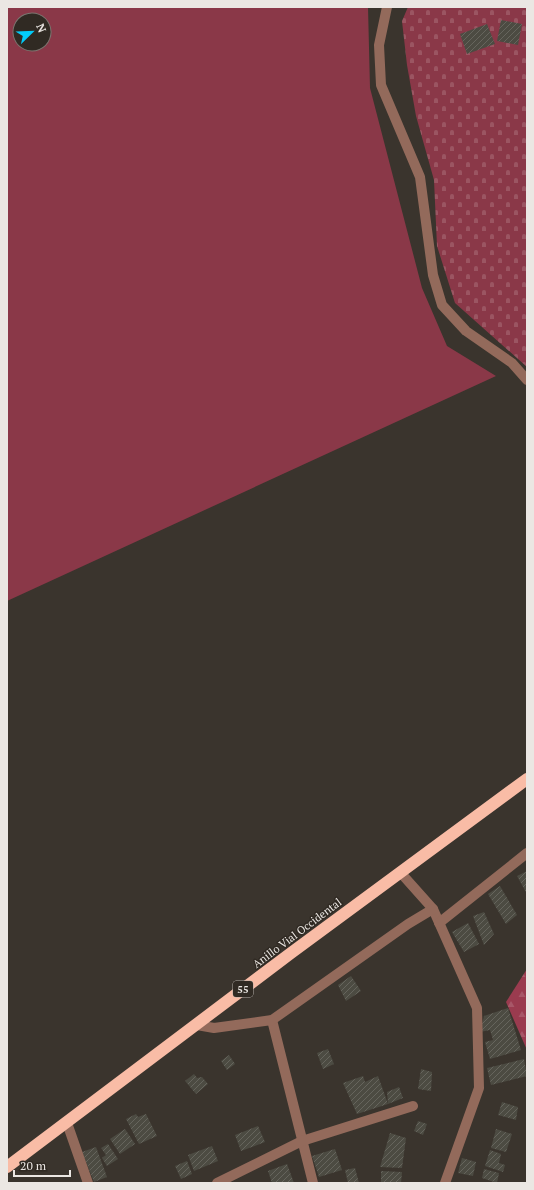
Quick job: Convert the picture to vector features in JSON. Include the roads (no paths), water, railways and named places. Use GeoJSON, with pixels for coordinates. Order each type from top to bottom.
{"type":"FeatureCollection","features":[{"type":"Feature","properties":{"kind":"highway","name":"Anillo Vial Occidental"},"geometry":{"type":"LineString","coordinates":[[7,1167],[400,872],[527,779]]}},
{"type":"Feature","properties":{"kind":"street"},"geometry":{"type":"LineString","coordinates":[[386,7],[379,45],[381,85],[420,177],[433,275],[442,305],[466,331],[512,363],[527,380]]}},
{"type":"Feature","properties":{"kind":"street"},"geometry":{"type":"LineString","coordinates":[[439,922],[527,853]]}},
{"type":"Feature","properties":{"kind":"street"},"geometry":{"type":"LineString","coordinates":[[400,872],[433,908],[477,1008],[479,1088],[445,1183]]}},
{"type":"Feature","properties":{"kind":"street"},"geometry":{"type":"LineString","coordinates":[[197,1025],[214,1028],[272,1020],[433,908]]}},
{"type":"Feature","properties":{"kind":"street"},"geometry":{"type":"LineString","coordinates":[[272,1020],[313,1183]]}},
{"type":"Feature","properties":{"kind":"street"},"geometry":{"type":"LineString","coordinates":[[216,1183],[302,1141],[413,1106]]}},
{"type":"Feature","properties":{"kind":"street"},"geometry":{"type":"LineString","coordinates":[[67,1122],[88,1183]]}}]}
